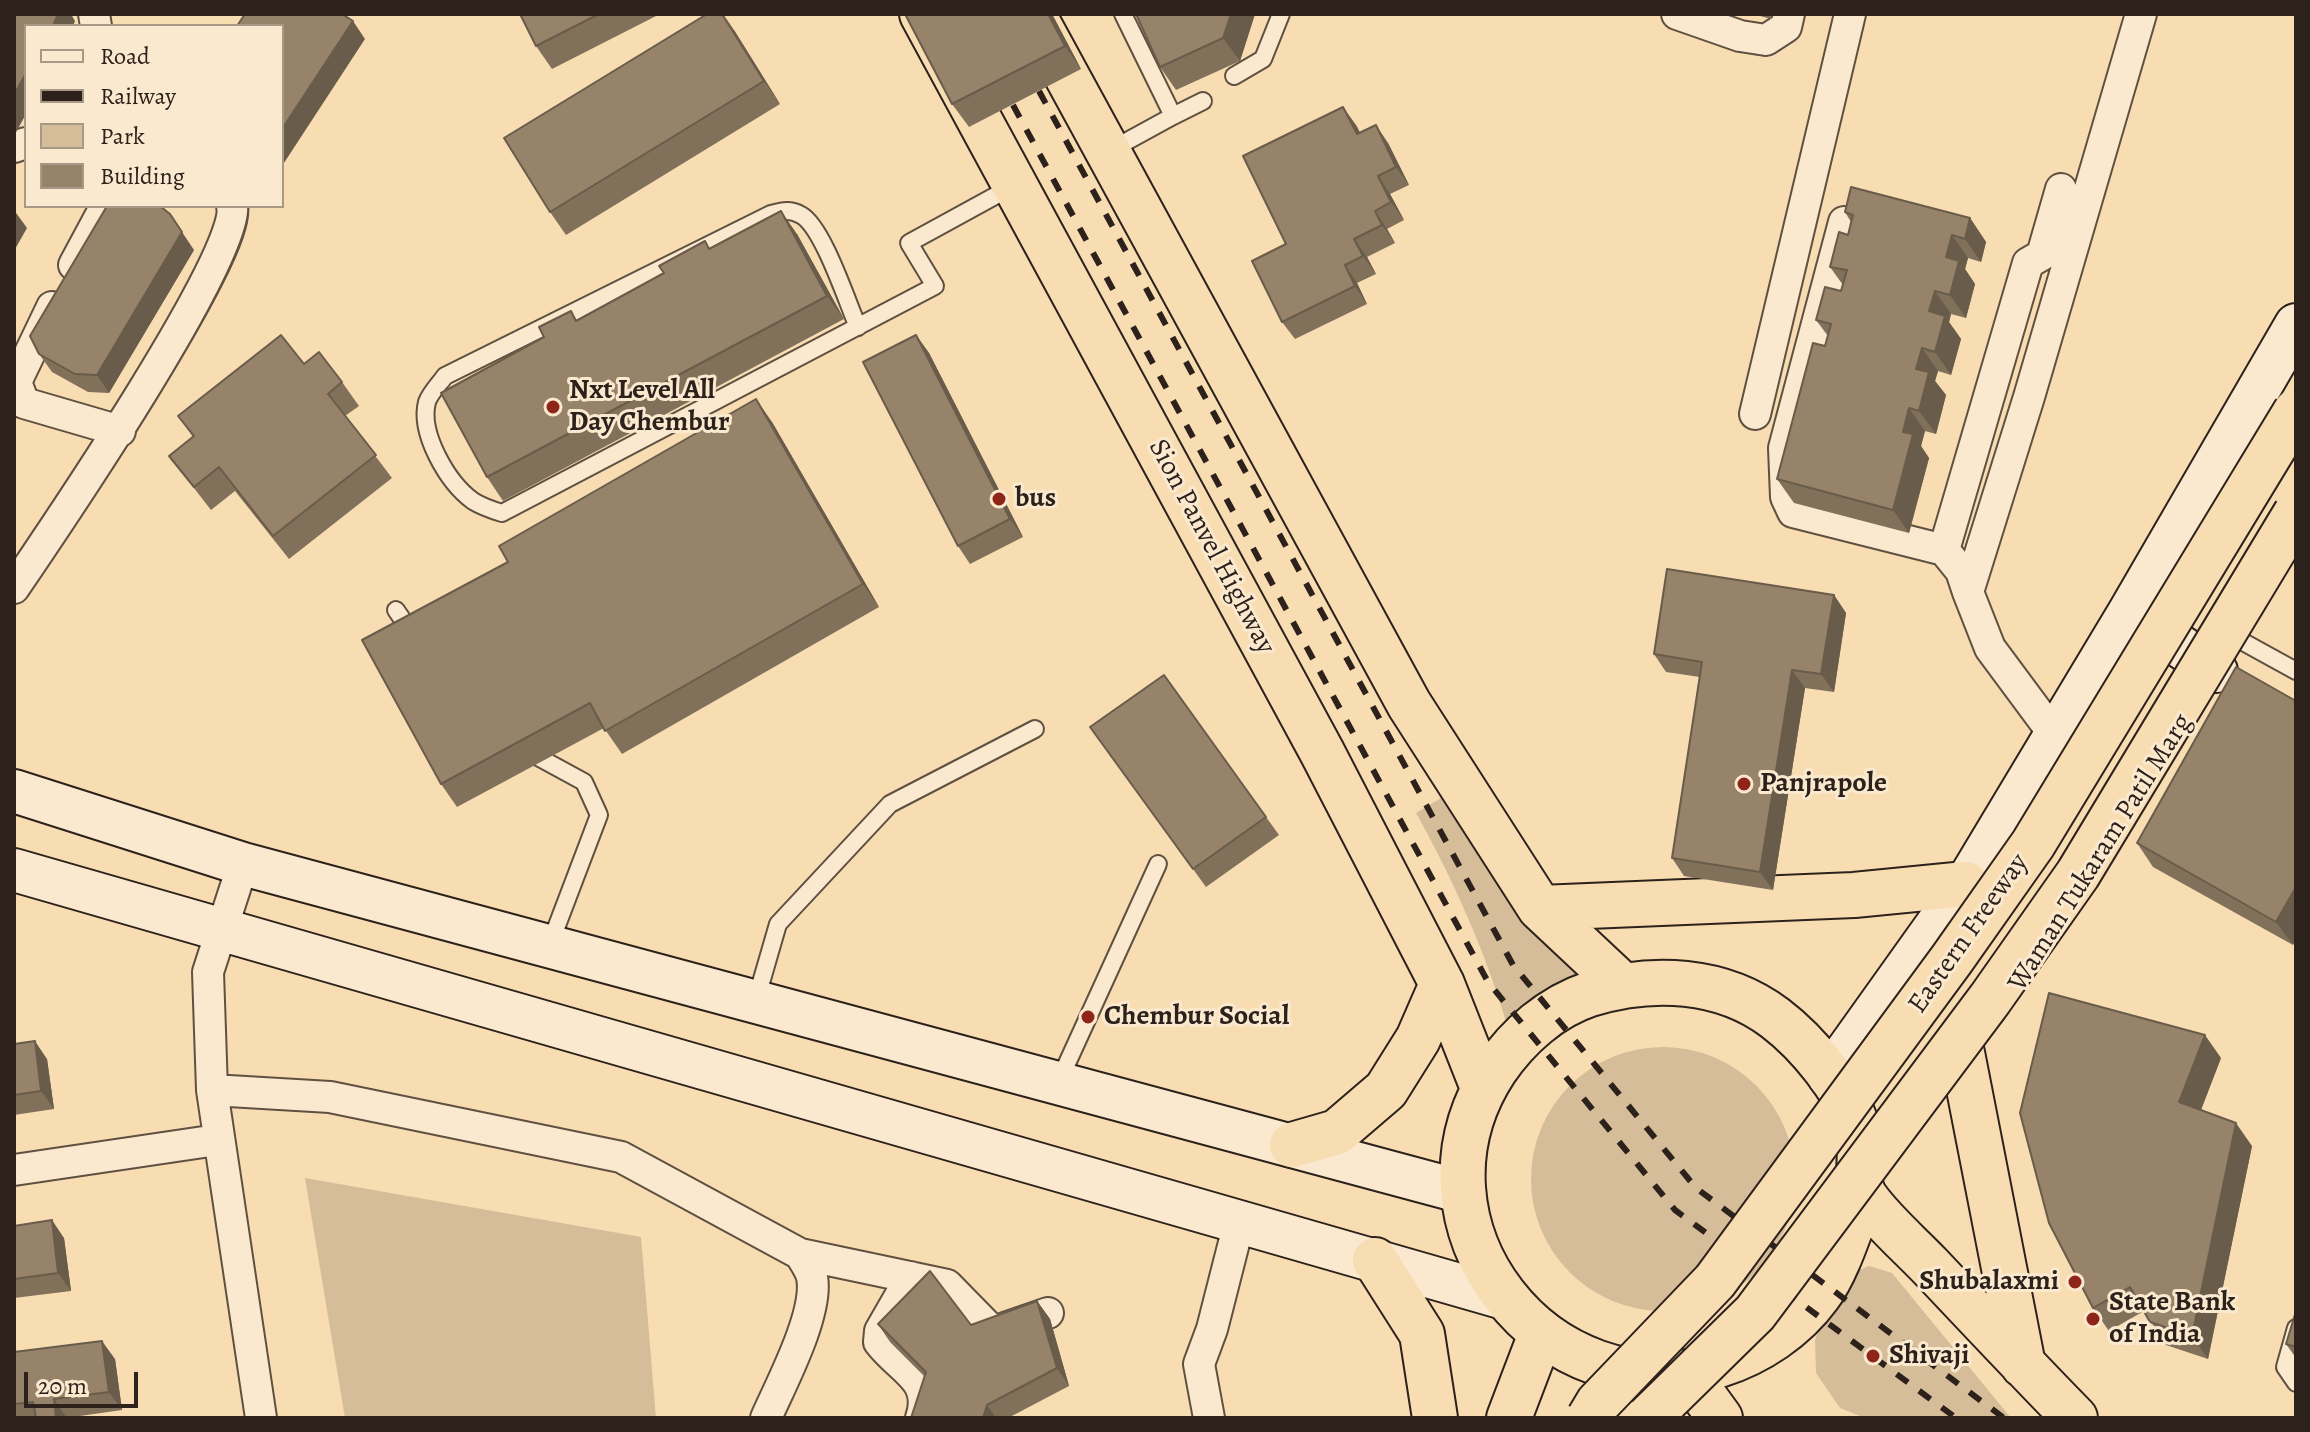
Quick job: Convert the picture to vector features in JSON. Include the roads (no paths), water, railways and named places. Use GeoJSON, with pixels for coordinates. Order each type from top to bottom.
{"type":"FeatureCollection","features":[{"type":"Feature","properties":{"kind":"highway","name":"Sion Panvel Highway"},"geometry":{"type":"LineString","coordinates":[[922,14],[1322,752],[1442,984],[1483,1088]]}},
{"type":"Feature","properties":{"kind":"highway"},"geometry":{"type":"LineString","coordinates":[[1033,14],[1409,704],[1540,908],[1621,984]]}},
{"type":"Feature","properties":{"kind":"highway","name":"Eastern Freeway"},"geometry":{"type":"LineString","coordinates":[[1589,1418],[1598,1403],[1715,1281],[1970,934],[2033,844],[2296,411]]}},
{"type":"Feature","properties":{"kind":"highway","name":"Eastern Freeway"},"geometry":{"type":"LineString","coordinates":[[1648,1418],[1755,1313],[1990,999],[2078,874],[2296,513]]}},
{"type":"Feature","properties":{"kind":"highway"},"geometry":{"type":"LineString","coordinates":[[1540,908],[1854,895],[1966,884]]}},
{"type":"Feature","properties":{"kind":"highway"},"geometry":{"type":"LineString","coordinates":[[1674,981],[1726,992],[1773,1016],[1813,1051],[1858,1130],[1863,1195],[1821,1293],[1785,1332],[1739,1359],[1679,1374],[1635,1373],[1585,1360],[1541,1334],[1504,1298],[1475,1248],[1463,1192],[1466,1139],[1483,1088],[1508,1051],[1540,1020],[1579,998],[1621,984],[1674,981]]}},
{"type":"Feature","properties":{"kind":"highway"},"geometry":{"type":"LineString","coordinates":[[1292,1145],[1337,1132],[1386,1090],[1418,1039],[1442,984]]}},
{"type":"Feature","properties":{"kind":"highway"},"geometry":{"type":"LineString","coordinates":[[1962,1053],[2023,1365]]}},
{"type":"Feature","properties":{"kind":"highway"},"geometry":{"type":"LineString","coordinates":[[1863,1195],[2075,1418]]}},
{"type":"Feature","properties":{"kind":"highway"},"geometry":{"type":"LineString","coordinates":[[1375,1260],[1422,1334],[1435,1418]]}},
{"type":"Feature","properties":{"kind":"highway"},"geometry":{"type":"LineString","coordinates":[[1509,1418],[1541,1334]]}},
{"type":"Feature","properties":{"kind":"highway"},"geometry":{"type":"LineString","coordinates":[[1666,1418],[1679,1374]]}},
{"type":"Feature","properties":{"kind":"highway"},"geometry":{"type":"LineString","coordinates":[[1679,1374],[1720,1418]]}},
{"type":"Feature","properties":{"kind":"main road"},"geometry":{"type":"LineString","coordinates":[[1829,1076],[1966,884],[2056,737],[2296,325]]}},
{"type":"Feature","properties":{"kind":"main road","name":"Waman Tukaram Patil Marg"},"geometry":{"type":"LineString","coordinates":[[1858,1130],[1962,1053],[2021,984],[2226,655],[2296,534]]}},
{"type":"Feature","properties":{"kind":"main road"},"geometry":{"type":"LineString","coordinates":[[2130,611],[2226,655]]}},
{"type":"Feature","properties":{"kind":"main road"},"geometry":{"type":"LineString","coordinates":[[14,791],[243,864],[550,944],[1463,1192]]}},
{"type":"Feature","properties":{"kind":"main road"},"geometry":{"type":"LineString","coordinates":[[14,870],[1504,1298]]}},
{"type":"Feature","properties":{"kind":"street"},"geometry":{"type":"LineString","coordinates":[[1677,14],[1740,36],[1766,40],[1786,27],[1789,14]]}},
{"type":"Feature","properties":{"kind":"street"},"geometry":{"type":"LineString","coordinates":[[1755,414],[1850,14]]}},
{"type":"Feature","properties":{"kind":"street"},"geometry":{"type":"LineString","coordinates":[[1968,592],[2029,397],[2141,14]]}},
{"type":"Feature","properties":{"kind":"street"},"geometry":{"type":"LineString","coordinates":[[1944,550],[2028,263],[2042,255],[2061,189]]}},
{"type":"Feature","properties":{"kind":"street"},"geometry":{"type":"LineString","coordinates":[[107,208],[16,382],[24,403],[120,431]]}},
{"type":"Feature","properties":{"kind":"street"},"geometry":{"type":"LineString","coordinates":[[14,588],[120,431],[224,248],[234,214],[232,208]]}},
{"type":"Feature","properties":{"kind":"street"},"geometry":{"type":"LineString","coordinates":[[1844,222],[1784,448],[1786,497],[1793,512],[1944,550],[1961,571],[1990,648],[2056,737]]}},
{"type":"Feature","properties":{"kind":"street"},"geometry":{"type":"LineString","coordinates":[[243,864],[208,972],[217,1140],[261,1418]]}},
{"type":"Feature","properties":{"kind":"street"},"geometry":{"type":"LineString","coordinates":[[212,1090],[330,1097],[621,1157],[800,1254],[947,1285],[993,1332],[1048,1313]]}},
{"type":"Feature","properties":{"kind":"street"},"geometry":{"type":"LineString","coordinates":[[14,1170],[217,1140]]}},
{"type":"Feature","properties":{"kind":"street"},"geometry":{"type":"LineString","coordinates":[[1209,1418],[1199,1364],[1212,1329],[1239,1223]]}},
{"type":"Feature","properties":{"kind":"street"},"geometry":{"type":"LineString","coordinates":[[766,1418],[789,1367],[810,1305],[812,1276],[800,1254]]}},
{"type":"Feature","properties":{"kind":"street"},"geometry":{"type":"LineString","coordinates":[[911,1277],[880,1331],[879,1342],[922,1385],[926,1396],[921,1418]]}},
{"type":"Feature","properties":{"kind":"lane"},"geometry":{"type":"LineString","coordinates":[[1123,14],[1173,116]]}},
{"type":"Feature","properties":{"kind":"lane"},"geometry":{"type":"LineString","coordinates":[[1234,76],[1263,59],[1281,14]]}},
{"type":"Feature","properties":{"kind":"lane"},"geometry":{"type":"LineString","coordinates":[[1109,151],[1203,101]]}},
{"type":"Feature","properties":{"kind":"lane"},"geometry":{"type":"LineString","coordinates":[[858,327],[819,238],[805,217],[787,210],[771,214],[445,376],[427,400],[425,425],[438,455],[459,487],[473,501],[502,513],[858,327],[935,286],[909,243],[1015,185]]}},
{"type":"Feature","properties":{"kind":"lane"},"geometry":{"type":"LineString","coordinates":[[396,610],[420,647]]}},
{"type":"Feature","properties":{"kind":"lane"},"geometry":{"type":"LineString","coordinates":[[2226,655],[2296,671]]}},
{"type":"Feature","properties":{"kind":"lane"},"geometry":{"type":"LineString","coordinates":[[756,1000],[778,924],[890,804],[1035,729]]}},
{"type":"Feature","properties":{"kind":"lane"},"geometry":{"type":"LineString","coordinates":[[508,740],[584,782],[599,815],[550,944]]}},
{"type":"Feature","properties":{"kind":"lane"},"geometry":{"type":"LineString","coordinates":[[1059,1083],[1158,864]]}},
{"type":"Feature","properties":{"kind":"lane"},"geometry":{"type":"LineString","coordinates":[[2296,1328],[2285,1367],[2296,1383]]}},
{"type":"Feature","properties":{"kind":"railway"},"geometry":{"type":"LineString","coordinates":[[1039,91],[1513,965],[1696,1188],[2004,1418]]}},
{"type":"Feature","properties":{"kind":"railway"},"geometry":{"type":"LineString","coordinates":[[1013,105],[1488,982],[1675,1210],[1956,1418]]}},
{"type":"Feature","properties":{"kind":"place","name":"Nxt Level All Day Chembur"},"geometry":{"type":"Point","coordinates":[553,407]}},
{"type":"Feature","properties":{"kind":"place","name":"bus"},"geometry":{"type":"Point","coordinates":[999,499]}},
{"type":"Feature","properties":{"kind":"place","name":"Panjrapole"},"geometry":{"type":"Point","coordinates":[1744,784]}},
{"type":"Feature","properties":{"kind":"place","name":"Chembur Social"},"geometry":{"type":"Point","coordinates":[1088,1017]}},
{"type":"Feature","properties":{"kind":"place","name":"Shubalaxmi"},"geometry":{"type":"Point","coordinates":[2075,1282]}},
{"type":"Feature","properties":{"kind":"place","name":"State Bank of India"},"geometry":{"type":"Point","coordinates":[2093,1319]}},
{"type":"Feature","properties":{"kind":"place","name":"Shivaji"},"geometry":{"type":"Point","coordinates":[1873,1356]}}]}
